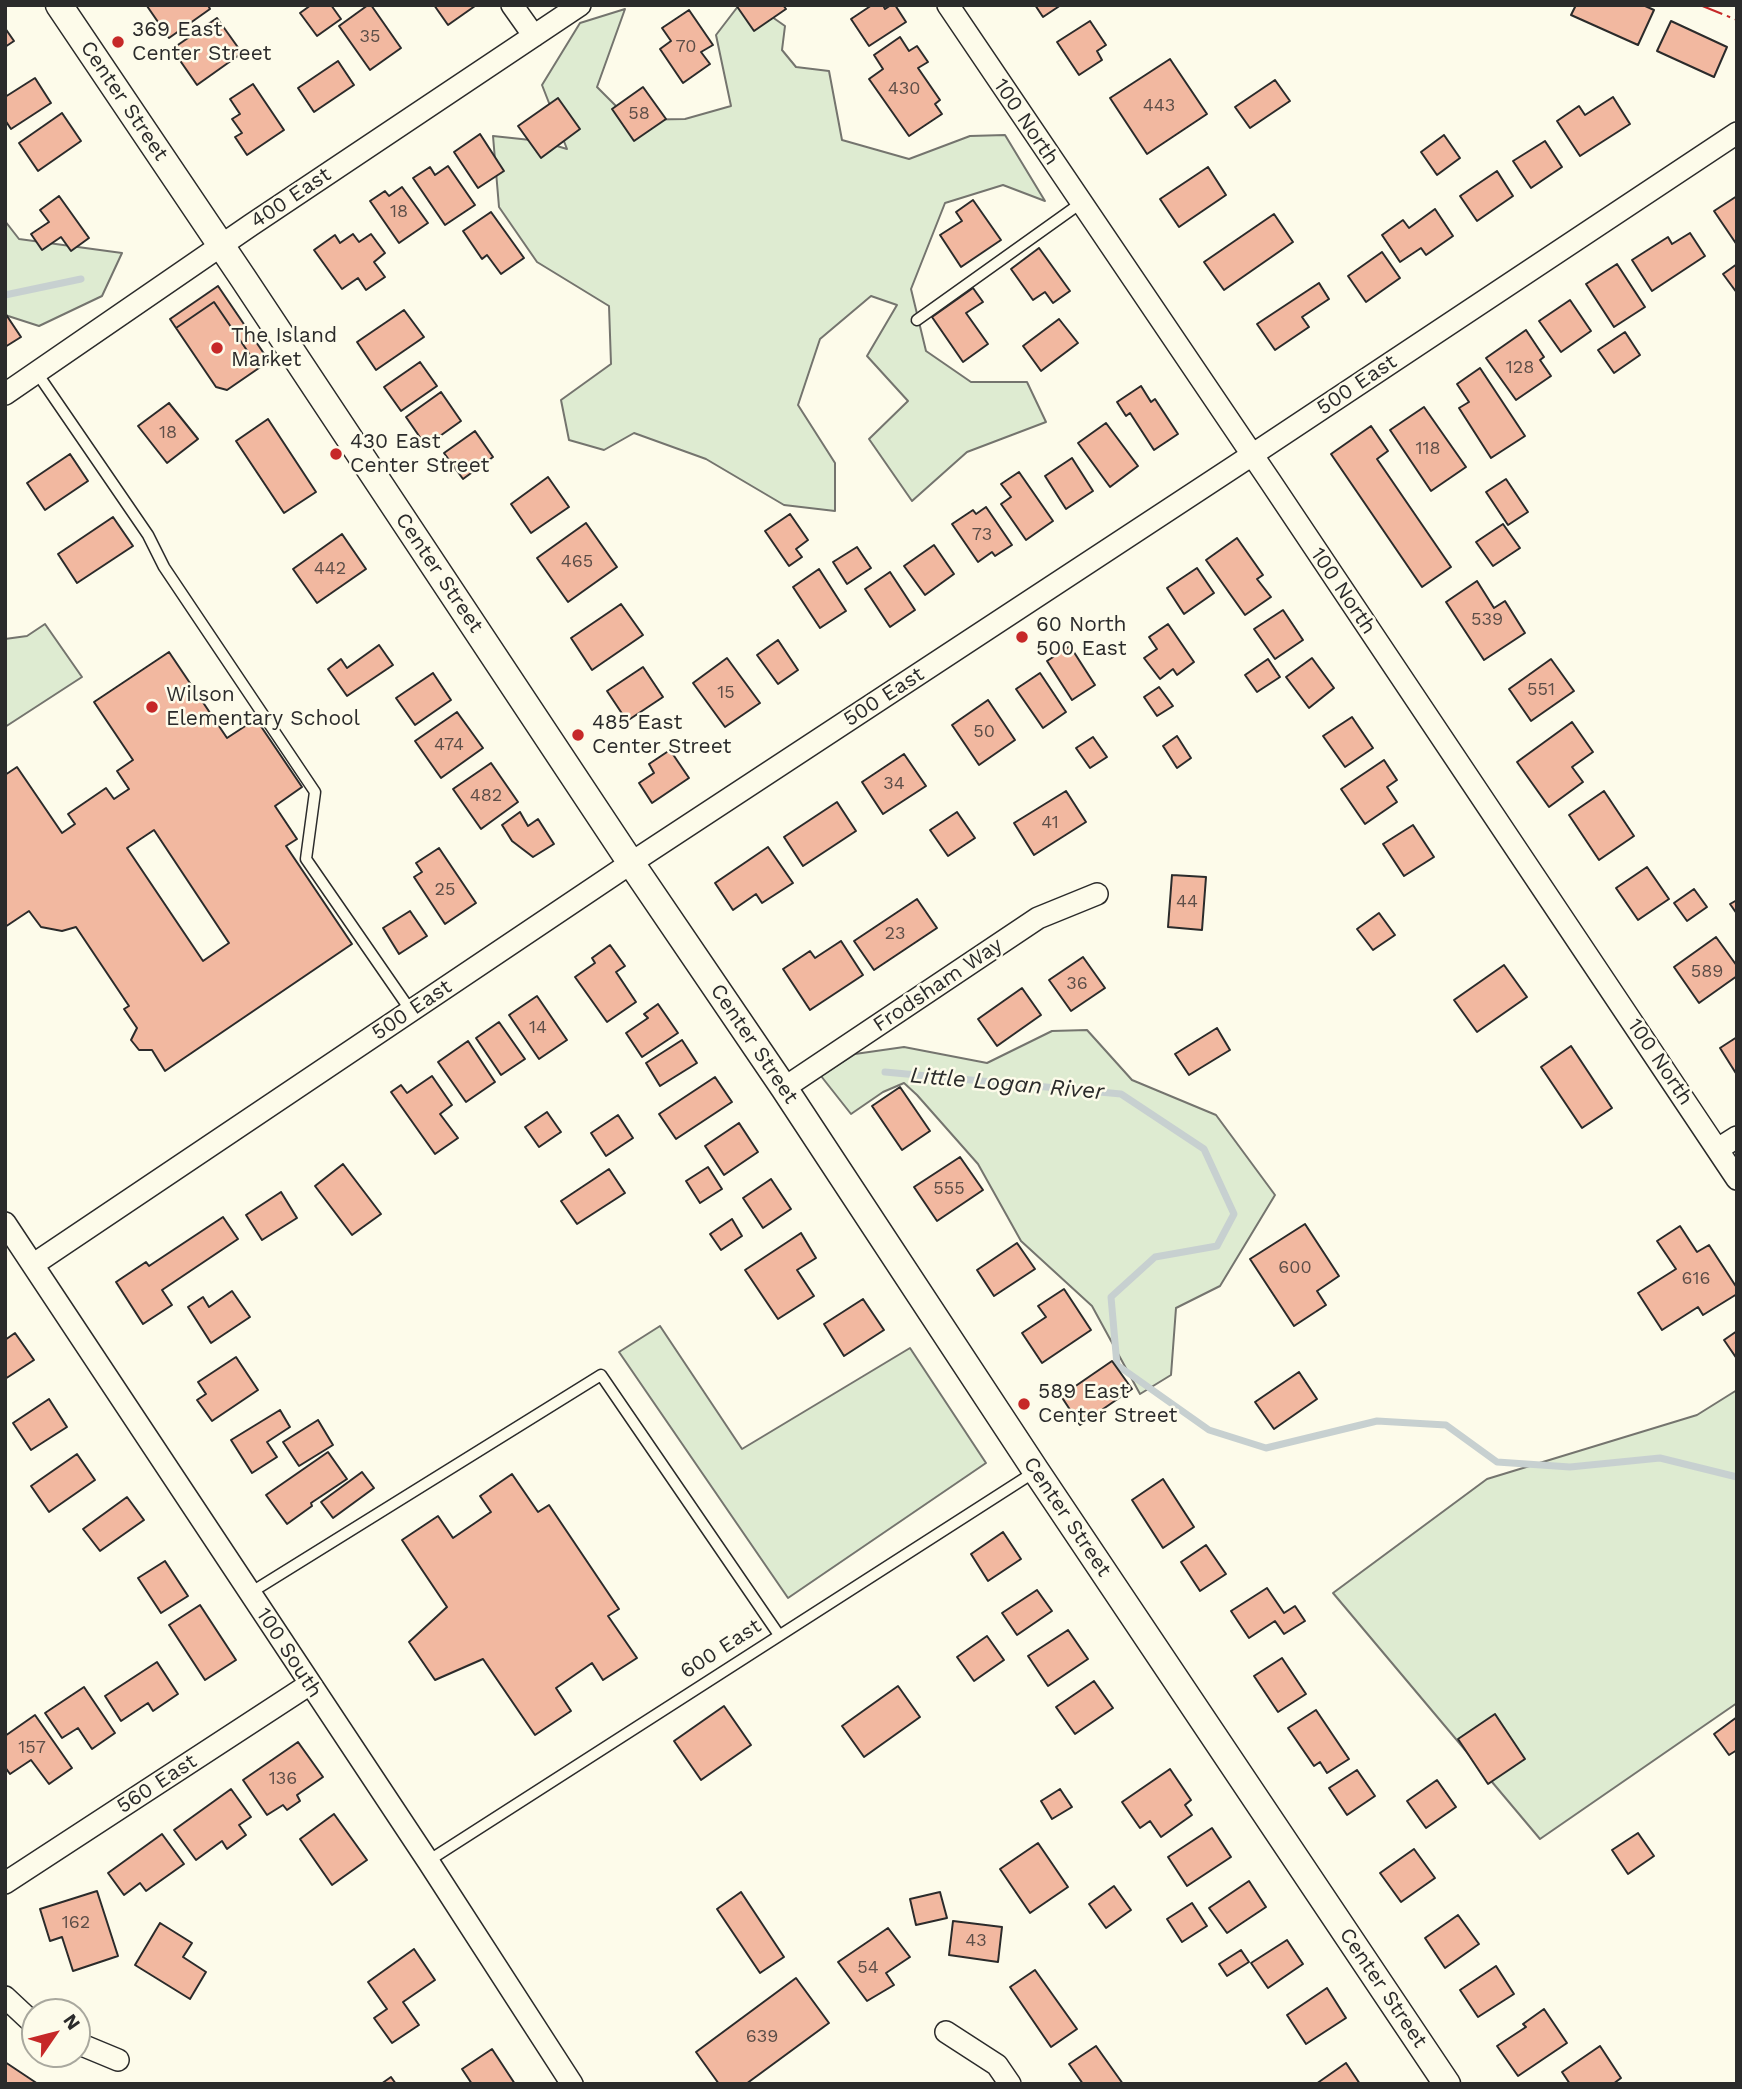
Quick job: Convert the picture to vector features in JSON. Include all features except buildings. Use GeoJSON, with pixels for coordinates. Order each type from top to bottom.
{"type":"FeatureCollection","features":[{"type":"Feature","properties":{"kind":"street","name":"Center Street"},"geometry":{"type":"LineString","coordinates":[[59,5],[1447,2084]]}},
{"type":"Feature","properties":{"kind":"street"},"geometry":{"type":"LineString","coordinates":[[512,5],[534,36]]}},
{"type":"Feature","properties":{"kind":"street","name":"400 East"},"geometry":{"type":"LineString","coordinates":[[5,394],[221,245],[580,5]]}},
{"type":"Feature","properties":{"kind":"street","name":"100 North"},"geometry":{"type":"LineString","coordinates":[[948,5],[1737,1179]]}},
{"type":"Feature","properties":{"kind":"street","name":"500 East"},"geometry":{"type":"LineString","coordinates":[[34,1264],[631,863],[1737,133]]}},
{"type":"Feature","properties":{"kind":"street","name":"Frodsham Way"},"geometry":{"type":"LineString","coordinates":[[784,1088],[1038,918],[1097,894]]}},
{"type":"Feature","properties":{"kind":"street"},"geometry":{"type":"LineString","coordinates":[[1718,1149],[1737,1137]]}},
{"type":"Feature","properties":{"kind":"street","name":"100 South"},"geometry":{"type":"LineString","coordinates":[[5,1223],[428,1861],[572,2084]]}},
{"type":"Feature","properties":{"kind":"street","name":"560 East"},"geometry":{"type":"LineString","coordinates":[[5,1883],[310,1684]]}},
{"type":"Feature","properties":{"kind":"street"},"geometry":{"type":"LineString","coordinates":[[5,1997],[21,2012]]}},
{"type":"Feature","properties":{"kind":"street"},"geometry":{"type":"LineString","coordinates":[[946,2032],[997,2065],[1010,2084]]}},
{"type":"Feature","properties":{"kind":"street"},"geometry":{"type":"LineString","coordinates":[[91,2049],[118,2060]]}},
{"type":"Feature","properties":{"kind":"lane"},"geometry":{"type":"LineString","coordinates":[[917,320],[1081,203]]}},
{"type":"Feature","properties":{"kind":"lane"},"geometry":{"type":"LineString","coordinates":[[37,373],[148,535],[164,567],[315,792],[306,859],[411,1011]]}},
{"type":"Feature","properties":{"kind":"lane"},"geometry":{"type":"LineString","coordinates":[[250,1593],[601,1375],[779,1635]]}},
{"type":"Feature","properties":{"kind":"lane","name":"600 East"},"geometry":{"type":"LineString","coordinates":[[428,1861],[1036,1471]]}},
{"type":"Feature","properties":{"kind":"green space"},"geometry":{"type":"Polygon","coordinates":[[[739,5],[755,5],[785,26],[782,50],[796,67],[829,71],[842,140],[909,159],[970,136],[1005,135],[1045,201],[1003,185],[945,203],[911,289],[926,351],[971,382],[1027,382],[1046,422],[967,452],[912,501],[869,439],[908,401],[867,356],[897,305],[871,296],[820,339],[798,405],[835,463],[835,511],[784,505],[706,459],[634,433],[604,450],[569,440],[561,400],[611,364],[609,306],[537,262],[499,207],[493,136],[540,141],[567,149],[542,85],[580,23],[625,9],[597,87],[630,120],[685,119],[731,106],[716,35],[739,5]]]}},
{"type":"Feature","properties":{"kind":"green space"},"geometry":{"type":"Polygon","coordinates":[[[5,221],[19,239],[122,253],[102,296],[39,326],[5,315],[5,221]]]}},
{"type":"Feature","properties":{"kind":"green space"},"geometry":{"type":"Polygon","coordinates":[[[45,624],[82,677],[5,727],[5,639],[27,636],[45,624]]]}},
{"type":"Feature","properties":{"kind":"green space"},"geometry":{"type":"Polygon","coordinates":[[[1087,1030],[1132,1080],[1216,1115],[1275,1195],[1220,1286],[1176,1308],[1171,1375],[1140,1394],[1092,1306],[1021,1241],[978,1164],[917,1095],[904,1083],[883,1092],[851,1114],[821,1076],[855,1054],[904,1047],[987,1063],[1052,1031],[1087,1030]]]}},
{"type":"Feature","properties":{"kind":"green space"},"geometry":{"type":"Polygon","coordinates":[[[660,1326],[742,1449],[910,1348],[986,1463],[788,1598],[619,1352],[660,1326]]]}},
{"type":"Feature","properties":{"kind":"green space"},"geometry":{"type":"Polygon","coordinates":[[[1737,1390],[1737,1703],[1540,1839],[1333,1593],[1487,1479],[1697,1415],[1737,1390]]]}},
{"type":"Feature","properties":{"kind":"waterway","name":"Little Logan River"},"geometry":{"type":"LineString","coordinates":[[5,295],[81,279]]}},
{"type":"Feature","properties":{"kind":"waterway","name":"Little Logan River"},"geometry":{"type":"LineString","coordinates":[[885,1072],[1121,1094],[1204,1149],[1234,1214],[1217,1246],[1155,1257],[1111,1297],[1117,1365],[1209,1430],[1266,1448],[1377,1421],[1446,1425],[1497,1462],[1570,1467],[1660,1458],[1737,1477]]}},
{"type":"Feature","properties":{"kind":"power"},"geometry":{"type":"LineString","coordinates":[[1700,5],[1737,20]]}},
{"type":"Feature","properties":{"kind":"place","name":"369 East Center Street"},"geometry":{"type":"Point","coordinates":[118,42]}},
{"type":"Feature","properties":{"kind":"place","name":"The Island Market"},"geometry":{"type":"Point","coordinates":[217,348]}},
{"type":"Feature","properties":{"kind":"place","name":"430 East Center Street"},"geometry":{"type":"Point","coordinates":[336,454]}},
{"type":"Feature","properties":{"kind":"place","name":"60 North 500 East"},"geometry":{"type":"Point","coordinates":[1022,637]}},
{"type":"Feature","properties":{"kind":"place","name":"Wilson Elementary School"},"geometry":{"type":"Point","coordinates":[152,707]}},
{"type":"Feature","properties":{"kind":"place","name":"485 East Center Street"},"geometry":{"type":"Point","coordinates":[578,735]}},
{"type":"Feature","properties":{"kind":"place","name":"589 East Center Street"},"geometry":{"type":"Point","coordinates":[1024,1404]}}]}
